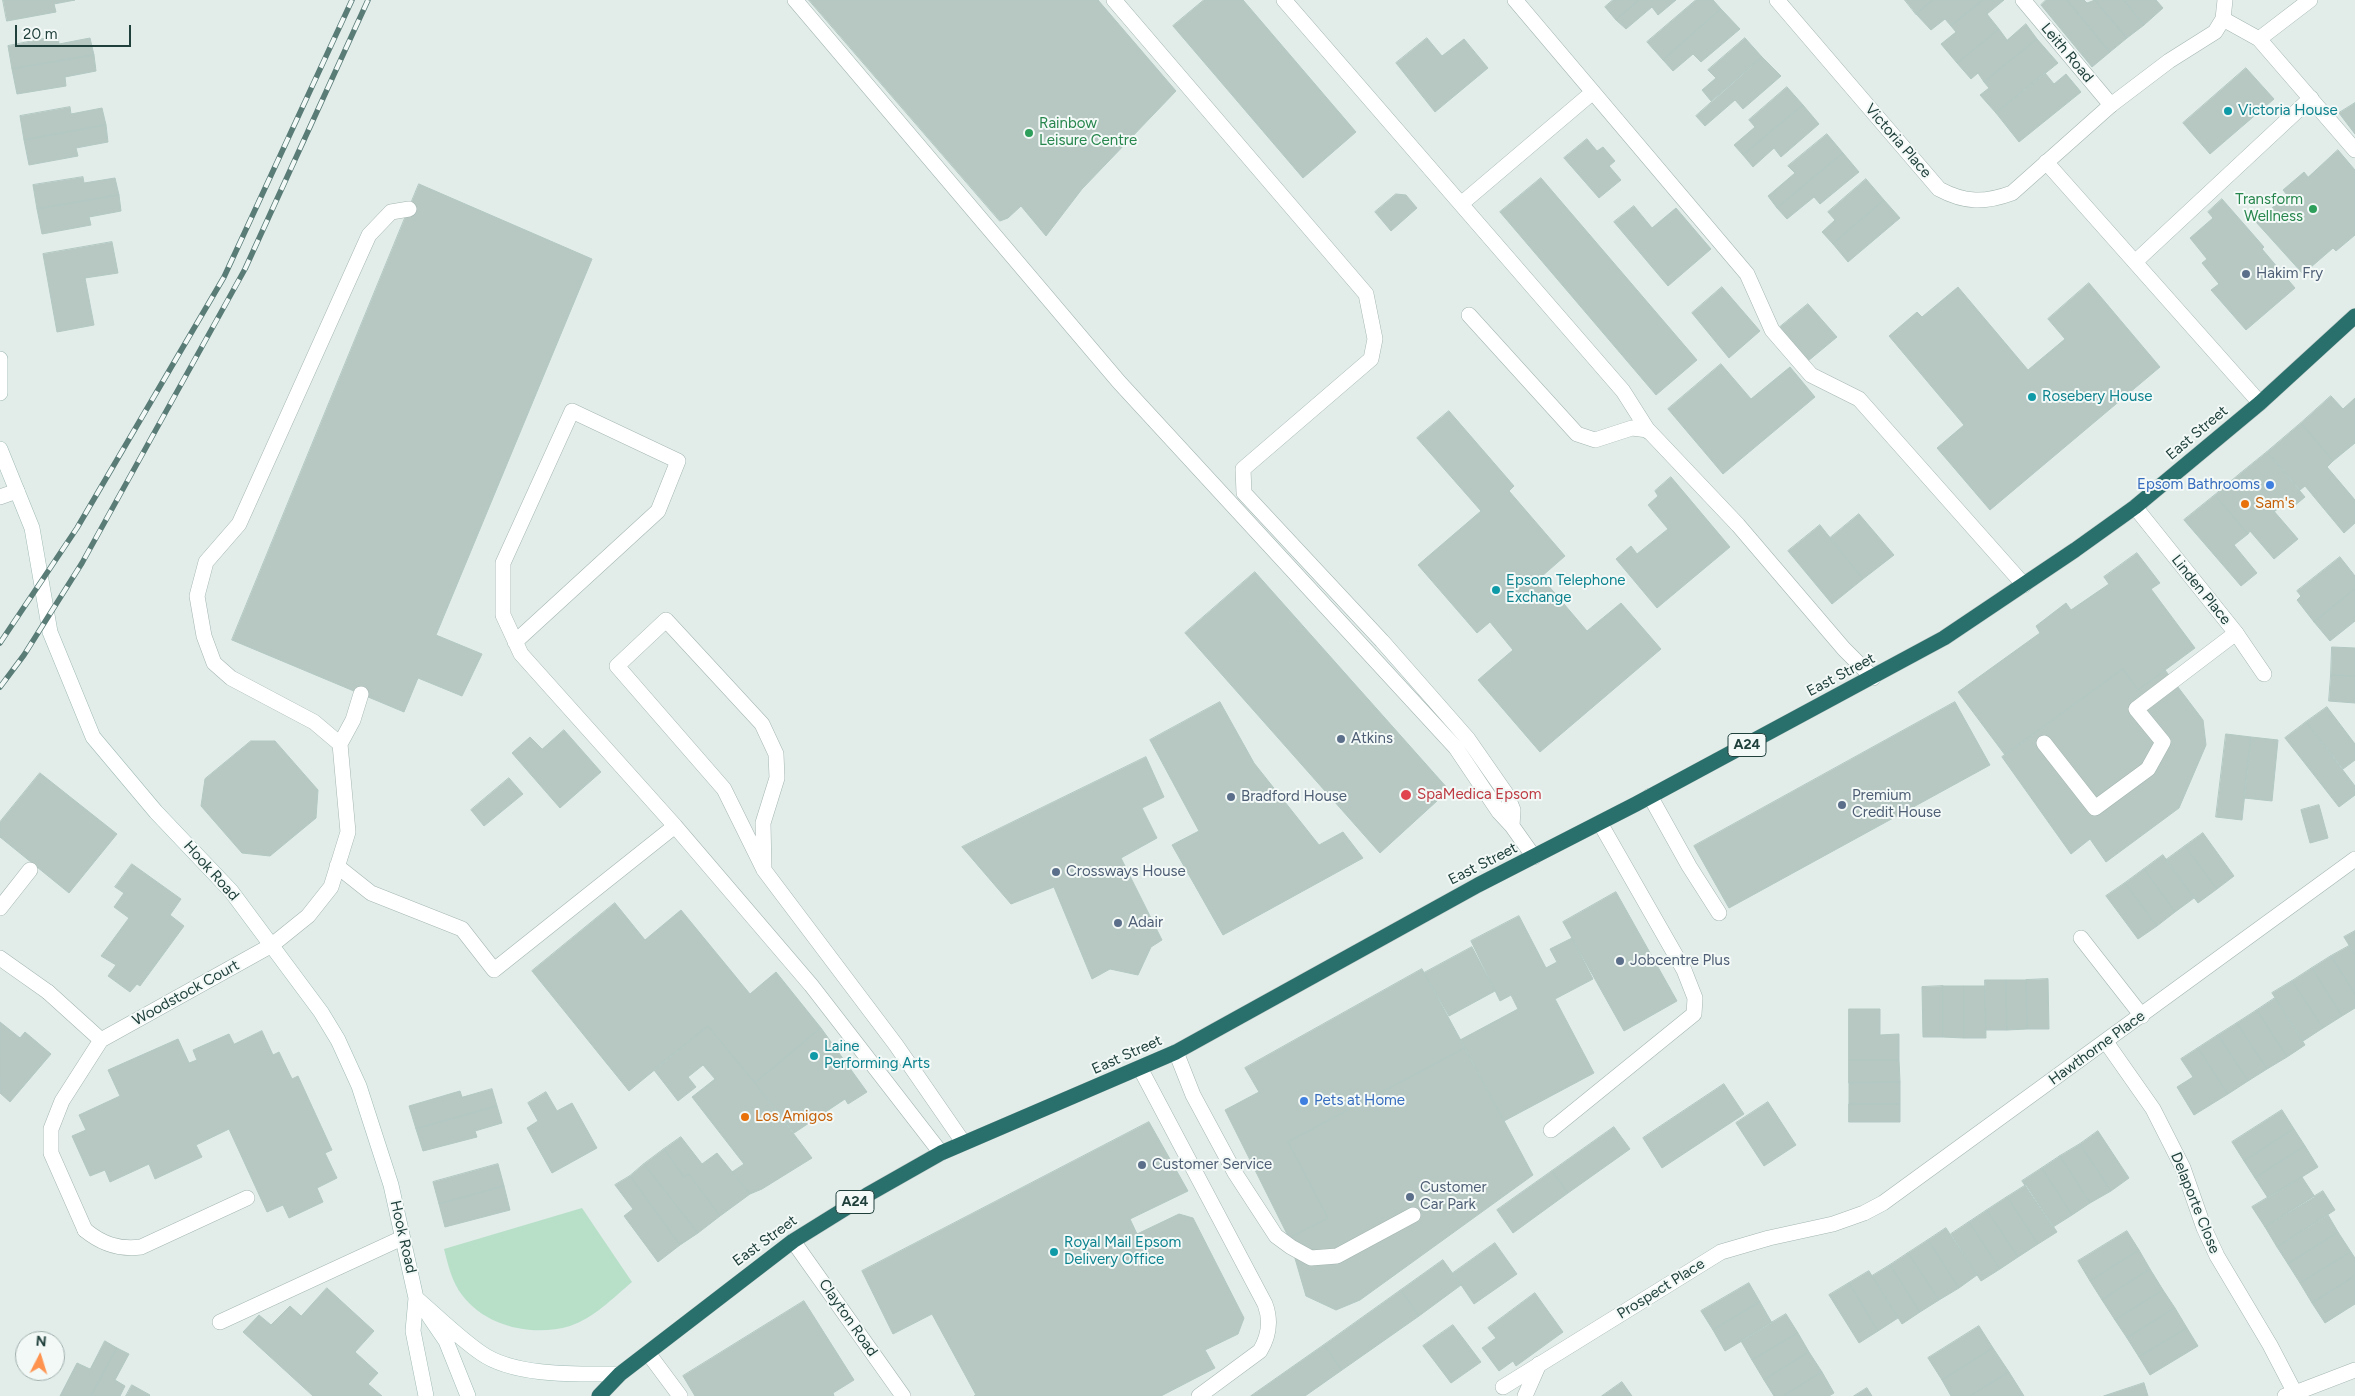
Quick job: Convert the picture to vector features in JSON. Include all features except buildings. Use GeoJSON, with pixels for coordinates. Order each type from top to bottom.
{"type":"FeatureCollection","features":[{"type":"Feature","properties":{"kind":"highway","name":"East Street"},"geometry":{"type":"LineString","coordinates":[[599,1396],[620,1374],[793,1241],[867,1195],[941,1153],[1176,1052],[1478,885],[1600,823],[1873,678],[1944,638],[2024,585],[2135,507],[2260,403],[2355,316]]}},
{"type":"Feature","properties":{"kind":"street"},"geometry":{"type":"LineString","coordinates":[[795,0],[1119,382],[1456,748],[1499,812],[1512,826],[1534,857]]}},
{"type":"Feature","properties":{"kind":"street"},"geometry":{"type":"LineString","coordinates":[[1114,0],[1366,294],[1375,340],[1371,359],[1243,469],[1244,493],[1382,641],[1468,739],[1507,795],[1513,810],[1512,826]]}},
{"type":"Feature","properties":{"kind":"street"},"geometry":{"type":"LineString","coordinates":[[1284,0],[1623,391],[1649,432],[1738,525],[1844,649],[1873,678]]}},
{"type":"Feature","properties":{"kind":"street"},"geometry":{"type":"LineString","coordinates":[[1515,0],[1747,274],[1772,330],[1811,375],[1859,399],[2024,585]]}},
{"type":"Feature","properties":{"kind":"street","name":"Victoria Place"},"geometry":{"type":"LineString","coordinates":[[1777,0],[1939,189],[1951,196],[1971,201],[1992,200],[2012,193],[2111,105],[2169,61],[2215,32],[2223,18]]}},
{"type":"Feature","properties":{"kind":"street","name":"Leith Road"},"geometry":{"type":"LineString","coordinates":[[2023,0],[2111,105]]}},
{"type":"Feature","properties":{"kind":"street"},"geometry":{"type":"LineString","coordinates":[[2225,0],[2223,18],[2259,38],[2355,150]]}},
{"type":"Feature","properties":{"kind":"street"},"geometry":{"type":"LineString","coordinates":[[2259,38],[2310,0]]}},
{"type":"Feature","properties":{"kind":"street"},"geometry":{"type":"LineString","coordinates":[[1461,204],[1593,92]]}},
{"type":"Feature","properties":{"kind":"street"},"geometry":{"type":"LineString","coordinates":[[2135,262],[2311,98]]}},
{"type":"Feature","properties":{"kind":"street"},"geometry":{"type":"LineString","coordinates":[[2046,162],[2260,403]]}},
{"type":"Feature","properties":{"kind":"street"},"geometry":{"type":"LineString","coordinates":[[361,694],[353,720],[340,744],[314,722],[231,678],[214,663],[204,636],[197,596],[206,562],[239,524],[369,235],[391,212],[409,209]]}},
{"type":"Feature","properties":{"kind":"street"},"geometry":{"type":"LineString","coordinates":[[1469,315],[1577,434],[1595,440],[1632,428],[1649,432]]}},
{"type":"Feature","properties":{"kind":"street"},"geometry":{"type":"LineString","coordinates":[[0,359],[0,393]]}},
{"type":"Feature","properties":{"kind":"street"},"geometry":{"type":"LineString","coordinates":[[515,642],[658,511],[678,461],[572,411],[503,563],[503,615],[515,642],[521,654],[675,826],[811,985],[941,1153]]}},
{"type":"Feature","properties":{"kind":"street","name":"Hook Road"},"geometry":{"type":"LineString","coordinates":[[0,449],[32,528],[50,632],[93,736],[156,812],[231,891],[320,1012],[338,1040],[359,1086],[391,1185],[416,1298],[413,1331],[426,1396]]}},
{"type":"Feature","properties":{"kind":"street"},"geometry":{"type":"LineString","coordinates":[[0,497],[17,491]]}},
{"type":"Feature","properties":{"kind":"street","name":"Linden Place"},"geometry":{"type":"LineString","coordinates":[[2135,507],[2236,633],[2264,674]]}},
{"type":"Feature","properties":{"kind":"street"},"geometry":{"type":"LineString","coordinates":[[764,870],[763,823],[777,778],[776,754],[762,724],[666,620],[616,666],[724,789],[764,870],[896,1044],[963,1142]]}},
{"type":"Feature","properties":{"kind":"street"},"geometry":{"type":"LineString","coordinates":[[2044,743],[2095,808],[2148,769],[2162,742],[2136,709],[2236,633]]}},
{"type":"Feature","properties":{"kind":"street","name":"Woodstock Court"},"geometry":{"type":"LineString","coordinates":[[248,1198],[141,1247],[125,1249],[96,1239],[85,1230],[51,1153],[51,1129],[62,1100],[101,1040],[272,945],[308,916],[331,887],[348,832],[340,744]]}},
{"type":"Feature","properties":{"kind":"street"},"geometry":{"type":"LineString","coordinates":[[1650,796],[1689,866],[1719,913]]}},
{"type":"Feature","properties":{"kind":"street"},"geometry":{"type":"LineString","coordinates":[[1551,1130],[1694,1014],[1695,998],[1684,970],[1600,823]]}},
{"type":"Feature","properties":{"kind":"street"},"geometry":{"type":"LineString","coordinates":[[337,866],[371,893],[462,930],[494,970],[675,826]]}},
{"type":"Feature","properties":{"kind":"street","name":"Hawthorne Place"},"geometry":{"type":"LineString","coordinates":[[1833,1224],[1864,1214],[1883,1203],[2355,859]]}},
{"type":"Feature","properties":{"kind":"street"},"geometry":{"type":"LineString","coordinates":[[0,908],[30,870]]}},
{"type":"Feature","properties":{"kind":"street"},"geometry":{"type":"LineString","coordinates":[[2081,938],[2142,1016]]}},
{"type":"Feature","properties":{"kind":"street"},"geometry":{"type":"LineString","coordinates":[[0,958],[48,992],[101,1040]]}},
{"type":"Feature","properties":{"kind":"street","name":"Delaporte Close"},"geometry":{"type":"LineString","coordinates":[[2106,1042],[2153,1109],[2183,1168],[2216,1256],[2270,1345],[2290,1394],[2355,1370]]}},
{"type":"Feature","properties":{"kind":"street"},"geometry":{"type":"LineString","coordinates":[[1176,1052],[1193,1094],[1234,1173],[1276,1236],[1290,1247],[1311,1258],[1337,1256],[1413,1215]]}},
{"type":"Feature","properties":{"kind":"street"},"geometry":{"type":"LineString","coordinates":[[1140,1068],[1265,1304],[1269,1316],[1266,1341],[1260,1351],[1199,1396]]}},
{"type":"Feature","properties":{"kind":"street","name":"Prospect Place"},"geometry":{"type":"LineString","coordinates":[[1504,1387],[1721,1252],[1769,1238],[1833,1224]]}},
{"type":"Feature","properties":{"kind":"street"},"geometry":{"type":"LineString","coordinates":[[220,1322],[402,1238]]}},
{"type":"Feature","properties":{"kind":"street","name":"Clayton Road"},"geometry":{"type":"LineString","coordinates":[[793,1241],[903,1396]]}},
{"type":"Feature","properties":{"kind":"street"},"geometry":{"type":"LineString","coordinates":[[416,1298],[482,1354],[512,1367],[556,1374],[620,1374]]}},
{"type":"Feature","properties":{"kind":"street"},"geometry":{"type":"LineString","coordinates":[[416,1298],[446,1341],[468,1396]]}},
{"type":"Feature","properties":{"kind":"street"},"geometry":{"type":"LineString","coordinates":[[648,1353],[680,1396]]}},
{"type":"Feature","properties":{"kind":"street"},"geometry":{"type":"LineString","coordinates":[[1525,1396],[1539,1364]]}},
{"type":"Feature","properties":{"kind":"green space"},"geometry":{"type":"Polygon","coordinates":[[[582,1208],[632,1282],[595,1313],[570,1326],[556,1329],[541,1330],[511,1327],[484,1315],[462,1295],[453,1279],[444,1249],[582,1208]]]}},
{"type":"Feature","properties":{"kind":"railway"},"geometry":{"type":"LineString","coordinates":[[0,643],[77,528],[224,277],[352,0]]}},
{"type":"Feature","properties":{"kind":"railway"},"geometry":{"type":"LineString","coordinates":[[0,687],[24,655],[82,563],[245,269],[368,0]]}},
{"type":"Feature","properties":{"kind":"place","name":"Victoria House"},"geometry":{"type":"Point","coordinates":[2228,111]}},
{"type":"Feature","properties":{"kind":"place","name":"Rainbow Leisure Centre"},"geometry":{"type":"Point","coordinates":[1029,133]}},
{"type":"Feature","properties":{"kind":"place","name":"Transform Wellness"},"geometry":{"type":"Point","coordinates":[2313,209]}},
{"type":"Feature","properties":{"kind":"place","name":"Hakim Fry"},"geometry":{"type":"Point","coordinates":[2246,274]}},
{"type":"Feature","properties":{"kind":"place","name":"Rosebery House"},"geometry":{"type":"Point","coordinates":[2032,397]}},
{"type":"Feature","properties":{"kind":"place","name":"Epsom Bathrooms"},"geometry":{"type":"Point","coordinates":[2270,485]}},
{"type":"Feature","properties":{"kind":"place","name":"Sam's"},"geometry":{"type":"Point","coordinates":[2245,504]}},
{"type":"Feature","properties":{"kind":"place","name":"Epsom Telephone Exchange"},"geometry":{"type":"Point","coordinates":[1496,590]}},
{"type":"Feature","properties":{"kind":"place","name":"Atkins"},"geometry":{"type":"Point","coordinates":[1341,739]}},
{"type":"Feature","properties":{"kind":"place","name":"SpaMedica Epsom"},"geometry":{"type":"Point","coordinates":[1406,795]}},
{"type":"Feature","properties":{"kind":"place","name":"Bradford House"},"geometry":{"type":"Point","coordinates":[1231,797]}},
{"type":"Feature","properties":{"kind":"place","name":"Premium Credit House"},"geometry":{"type":"Point","coordinates":[1842,805]}},
{"type":"Feature","properties":{"kind":"place","name":"Crossways House"},"geometry":{"type":"Point","coordinates":[1056,872]}},
{"type":"Feature","properties":{"kind":"place","name":"Adair"},"geometry":{"type":"Point","coordinates":[1118,923]}},
{"type":"Feature","properties":{"kind":"place","name":"Jobcentre Plus"},"geometry":{"type":"Point","coordinates":[1620,961]}},
{"type":"Feature","properties":{"kind":"place","name":"Laine Performing Arts"},"geometry":{"type":"Point","coordinates":[814,1056]}},
{"type":"Feature","properties":{"kind":"place","name":"Pets at Home"},"geometry":{"type":"Point","coordinates":[1304,1101]}},
{"type":"Feature","properties":{"kind":"place","name":"Los Amigos"},"geometry":{"type":"Point","coordinates":[745,1117]}},
{"type":"Feature","properties":{"kind":"place","name":"Customer Service"},"geometry":{"type":"Point","coordinates":[1142,1165]}},
{"type":"Feature","properties":{"kind":"place","name":"Customer Car Park"},"geometry":{"type":"Point","coordinates":[1410,1197]}},
{"type":"Feature","properties":{"kind":"place","name":"Royal Mail Epsom Delivery Office"},"geometry":{"type":"Point","coordinates":[1054,1252]}}]}
